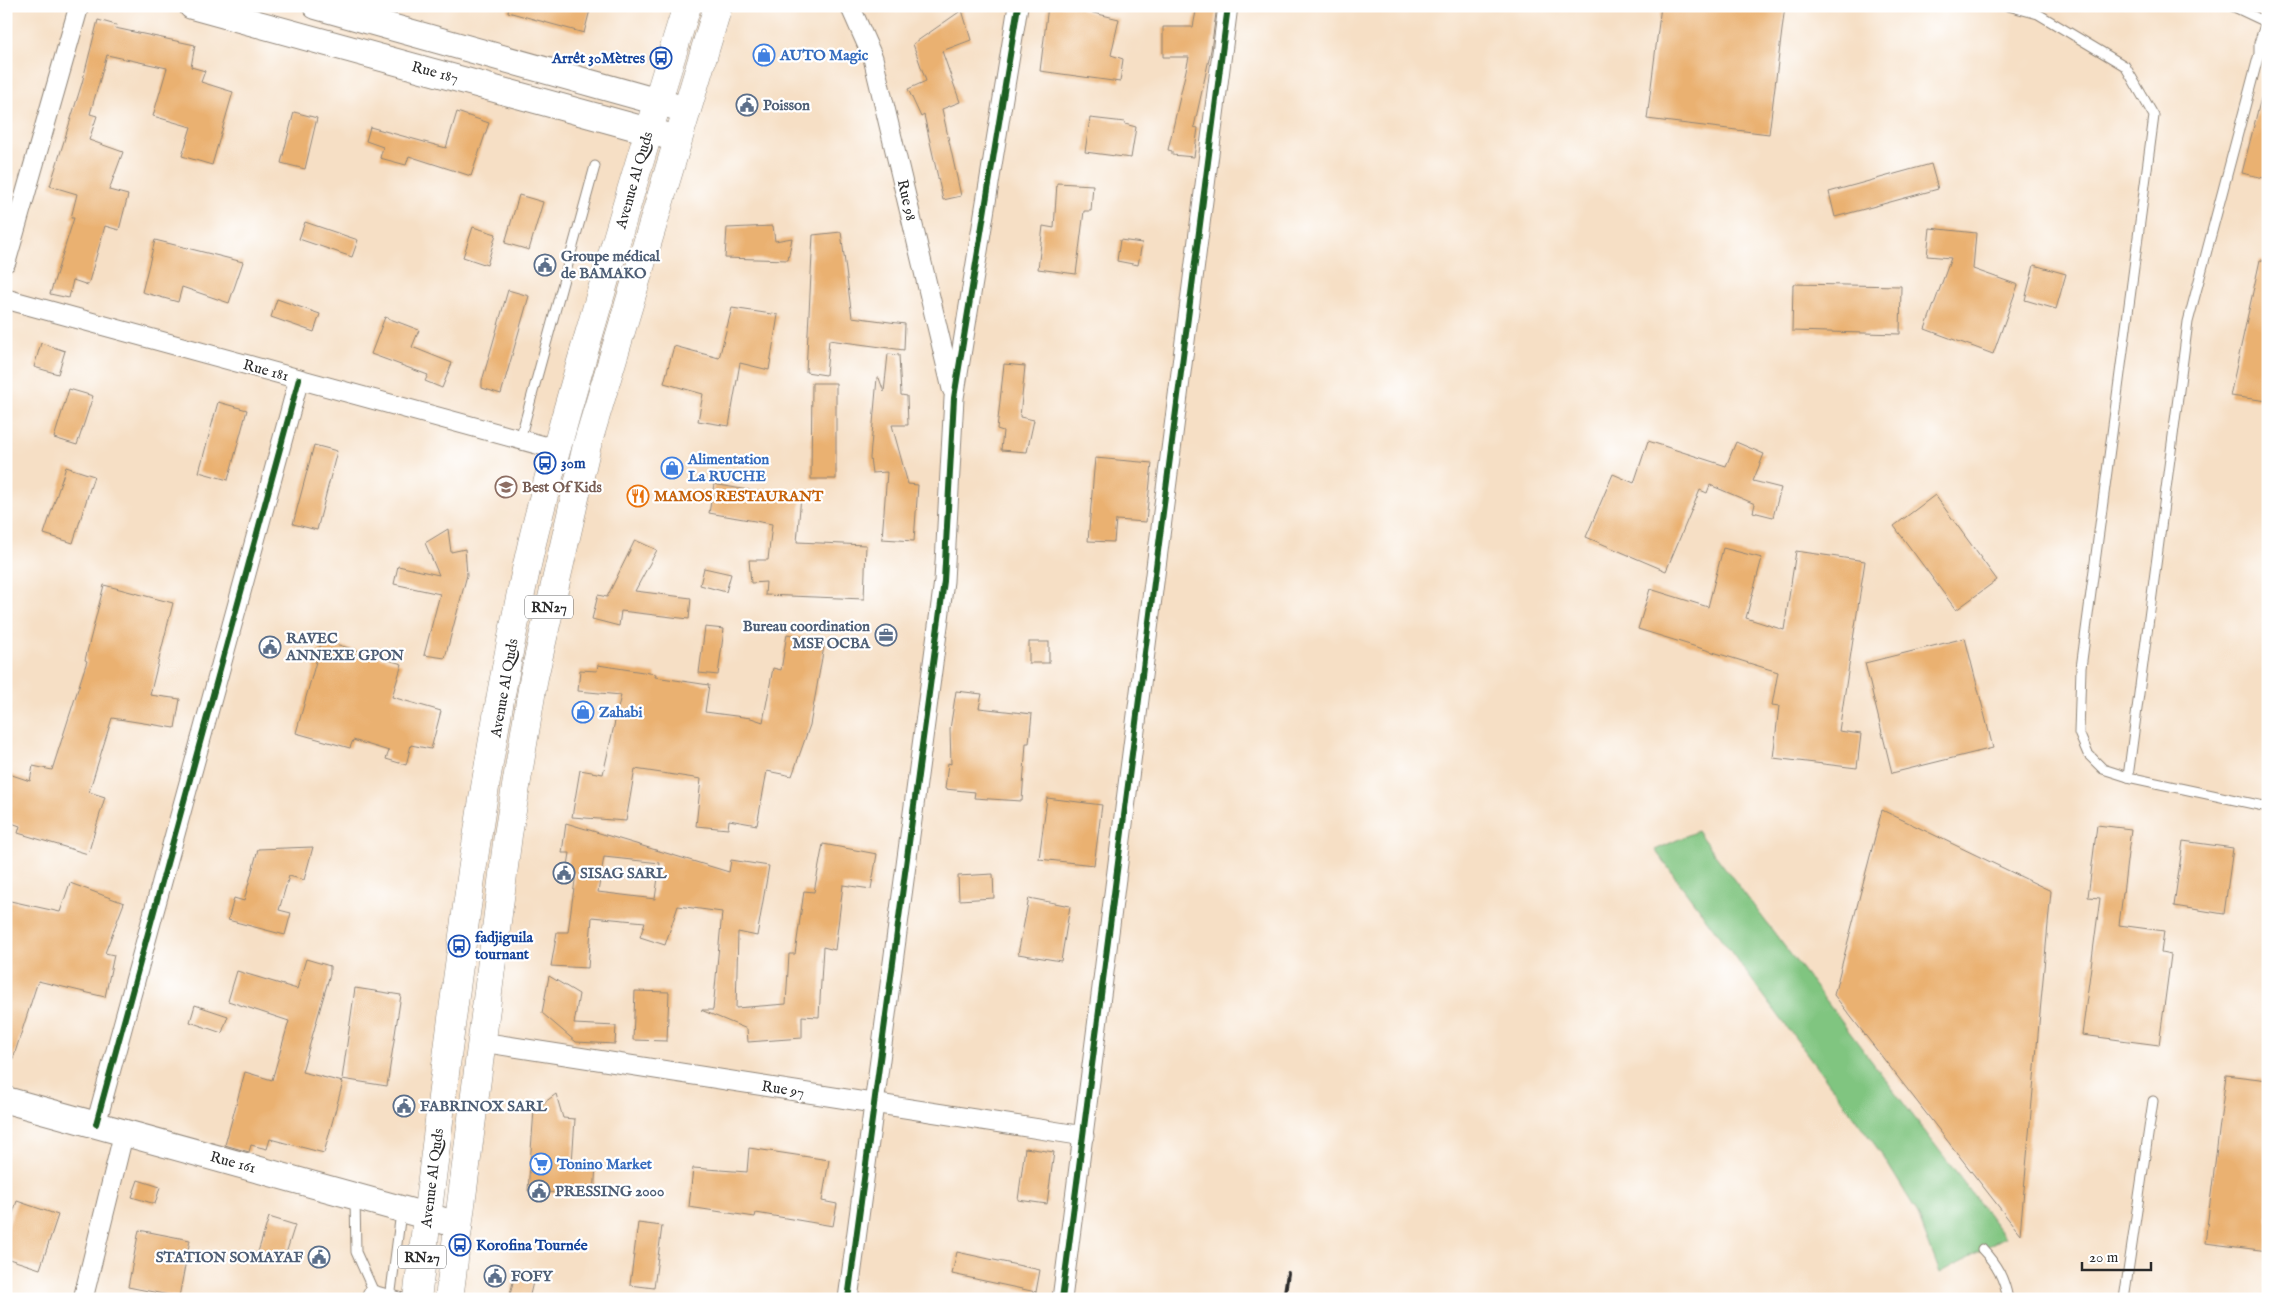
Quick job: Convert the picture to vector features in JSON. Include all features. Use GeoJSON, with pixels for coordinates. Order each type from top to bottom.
{"type":"FeatureCollection","features":[{"type":"Feature","properties":{"kind":"main road","name":"Avenue Al Quds"},"geometry":{"type":"LineString","coordinates":[[399,1297],[448,1043],[478,831],[505,674],[532,545],[555,449],[687,6]]}},
{"type":"Feature","properties":{"kind":"main road","name":"Avenue Al Quds"},"geometry":{"type":"LineString","coordinates":[[449,1299],[508,835],[534,677],[586,446],[718,6]]}},
{"type":"Feature","properties":{"kind":"street"},"geometry":{"type":"LineString","coordinates":[[6,262],[79,6]]}},
{"type":"Feature","properties":{"kind":"street","name":"Rue 187"},"geometry":{"type":"LineString","coordinates":[[192,6],[678,139]]}},
{"type":"Feature","properties":{"kind":"street","name":"Rue 187"},"geometry":{"type":"LineString","coordinates":[[316,6],[687,110]]}},
{"type":"Feature","properties":{"kind":"street","name":"Rue 98"},"geometry":{"type":"LineString","coordinates":[[850,6],[874,58],[954,398]]}},
{"type":"Feature","properties":{"kind":"street"},"geometry":{"type":"LineString","coordinates":[[848,1299],[944,581],[954,398],[1018,6]]}},
{"type":"Feature","properties":{"kind":"street"},"geometry":{"type":"LineString","coordinates":[[1062,1299],[1228,6]]}},
{"type":"Feature","properties":{"kind":"street","name":"Rue 181"},"geometry":{"type":"LineString","coordinates":[[6,299],[555,449]]}},
{"type":"Feature","properties":{"kind":"street"},"geometry":{"type":"LineString","coordinates":[[96,1124],[299,379]]}},
{"type":"Feature","properties":{"kind":"street","name":"Rue 97"},"geometry":{"type":"LineString","coordinates":[[482,1042],[1084,1136]]}},
{"type":"Feature","properties":{"kind":"street","name":"Rue 161"},"geometry":{"type":"LineString","coordinates":[[6,1100],[459,1225]]}},
{"type":"Feature","properties":{"kind":"street"},"geometry":{"type":"LineString","coordinates":[[83,1299],[124,1132]]}},
{"type":"Feature","properties":{"kind":"lane"},"geometry":{"type":"LineString","coordinates":[[2008,6],[2038,14],[2125,66],[2154,116],[2081,668],[2079,733],[2088,754],[2103,769],[2128,777],[2268,807]]}},
{"type":"Feature","properties":{"kind":"lane"},"geometry":{"type":"LineString","coordinates":[[2128,777],[2188,322],[2259,54],[2258,43],[2267,21],[2232,6]]}},
{"type":"Feature","properties":{"kind":"lane"},"geometry":{"type":"LineString","coordinates":[[520,439],[595,166]]}},
{"type":"Feature","properties":{"kind":"lane"},"geometry":{"type":"LineString","coordinates":[[2124,1299],[2153,1102]]}},
{"type":"Feature","properties":{"kind":"lane"},"geometry":{"type":"LineString","coordinates":[[355,1196],[354,1241],[356,1252],[373,1290]]}},
{"type":"Feature","properties":{"kind":"lane"},"geometry":{"type":"LineString","coordinates":[[1982,1249],[1996,1264],[2002,1276],[2008,1299]]}},
{"type":"Feature","properties":{"kind":"lane"},"geometry":{"type":"LineString","coordinates":[[366,1299],[368,1292],[373,1290],[407,1299]]}},
{"type":"Feature","properties":{"kind":"green space"},"geometry":{"type":"Polygon","coordinates":[[[1697,831],[2005,1237],[1940,1273],[1916,1210],[1881,1153],[1655,850],[1697,831]]]}},
{"type":"Feature","properties":{"kind":"building"},"geometry":{"type":"Polygon","coordinates":[[[509,6],[591,6],[584,33],[508,12],[509,6]]]}},
{"type":"Feature","properties":{"kind":"building"},"geometry":{"type":"Polygon","coordinates":[[[1048,6],[1081,6],[1081,10],[1119,19],[1111,55],[1123,59],[1120,82],[1040,71],[1048,6]]]}},
{"type":"Feature","properties":{"kind":"building"},"geometry":{"type":"Polygon","coordinates":[[[1197,6],[1217,6],[1211,50],[1194,127],[1198,128],[1194,157],[1172,155],[1172,151],[1168,150],[1189,57],[1163,57],[1163,27],[1193,27],[1197,6]]]}},
{"type":"Feature","properties":{"kind":"building"},"geometry":{"type":"Polygon","coordinates":[[[1661,6],[1785,6],[1769,134],[1647,119],[1661,6]]]}},
{"type":"Feature","properties":{"kind":"building"},"geometry":{"type":"Polygon","coordinates":[[[962,10],[971,40],[942,51],[960,102],[942,109],[961,196],[943,200],[924,115],[921,117],[908,89],[926,81],[913,44],[962,10]]]}},
{"type":"Feature","properties":{"kind":"building"},"geometry":{"type":"Polygon","coordinates":[[[98,20],[116,25],[115,28],[195,45],[191,67],[205,71],[201,82],[233,92],[212,165],[182,156],[191,127],[153,116],[167,68],[107,55],[90,114],[97,116],[89,140],[123,152],[109,190],[128,195],[119,230],[105,226],[88,285],[73,280],[69,298],[50,294],[74,218],[71,218],[77,194],[50,186],[82,83],[98,20]]]}},
{"type":"Feature","properties":{"kind":"building"},"geometry":{"type":"Polygon","coordinates":[[[2261,98],[2268,99],[2268,164],[2264,178],[2242,173],[2261,98]]]}},
{"type":"Feature","properties":{"kind":"building"},"geometry":{"type":"Polygon","coordinates":[[[294,112],[317,118],[305,169],[281,163],[294,112]]]}},
{"type":"Feature","properties":{"kind":"building"},"geometry":{"type":"Polygon","coordinates":[[[457,112],[489,123],[471,176],[409,156],[406,165],[380,158],[383,147],[366,141],[370,127],[446,148],[457,112]]]}},
{"type":"Feature","properties":{"kind":"building"},"geometry":{"type":"Polygon","coordinates":[[[1090,118],[1125,122],[1125,124],[1136,127],[1131,158],[1085,152],[1090,118]]]}},
{"type":"Feature","properties":{"kind":"building"},"geometry":{"type":"Polygon","coordinates":[[[1931,164],[1938,189],[1835,217],[1829,192],[1931,164]]]}},
{"type":"Feature","properties":{"kind":"building"},"geometry":{"type":"Polygon","coordinates":[[[1057,183],[1093,185],[1091,211],[1084,211],[1076,274],[1038,269],[1043,226],[1054,228],[1057,183]]]}},
{"type":"Feature","properties":{"kind":"building"},"geometry":{"type":"Polygon","coordinates":[[[519,195],[543,202],[529,250],[505,243],[519,195]]]}},
{"type":"Feature","properties":{"kind":"building"},"geometry":{"type":"Polygon","coordinates":[[[305,222],[358,240],[352,257],[299,239],[305,222]]]}},
{"type":"Feature","properties":{"kind":"building"},"geometry":{"type":"Polygon","coordinates":[[[773,226],[775,241],[792,238],[788,260],[725,258],[727,228],[773,226]]]}},
{"type":"Feature","properties":{"kind":"building"},"geometry":{"type":"Polygon","coordinates":[[[473,227],[496,234],[487,265],[463,257],[473,227]]]}},
{"type":"Feature","properties":{"kind":"building"},"geometry":{"type":"Polygon","coordinates":[[[1930,228],[1976,233],[1973,269],[2018,285],[1993,354],[1925,329],[1951,258],[1927,256],[1930,228]]]}},
{"type":"Feature","properties":{"kind":"building"},"geometry":{"type":"Polygon","coordinates":[[[841,232],[852,317],[905,324],[904,350],[829,340],[826,375],[806,372],[813,235],[841,232]]]}},
{"type":"Feature","properties":{"kind":"building"},"geometry":{"type":"Polygon","coordinates":[[[155,240],[243,262],[229,303],[182,287],[178,302],[142,292],[155,240]]]}},
{"type":"Feature","properties":{"kind":"building"},"geometry":{"type":"Polygon","coordinates":[[[1120,240],[1142,243],[1138,265],[1117,261],[1120,240]]]}},
{"type":"Feature","properties":{"kind":"building"},"geometry":{"type":"Polygon","coordinates":[[[2260,260],[2268,261],[2268,401],[2230,396],[2260,260]]]}},
{"type":"Feature","properties":{"kind":"building"},"geometry":{"type":"Polygon","coordinates":[[[2034,265],[2066,274],[2056,309],[2025,300],[2034,265]]]}},
{"type":"Feature","properties":{"kind":"building"},"geometry":{"type":"Polygon","coordinates":[[[1793,284],[1901,286],[1900,334],[1792,331],[1793,284]]]}},
{"type":"Feature","properties":{"kind":"building"},"geometry":{"type":"Polygon","coordinates":[[[508,290],[529,296],[501,394],[482,388],[482,381],[508,290]]]}},
{"type":"Feature","properties":{"kind":"building"},"geometry":{"type":"Polygon","coordinates":[[[277,299],[320,314],[314,332],[271,317],[277,299]]]}},
{"type":"Feature","properties":{"kind":"building"},"geometry":{"type":"Polygon","coordinates":[[[732,308],[778,315],[769,370],[740,363],[729,426],[698,421],[703,394],[664,383],[674,346],[719,358],[732,308]]]}},
{"type":"Feature","properties":{"kind":"building"},"geometry":{"type":"Polygon","coordinates":[[[385,317],[419,330],[412,347],[452,363],[442,388],[425,381],[428,375],[371,354],[385,317]]]}},
{"type":"Feature","properties":{"kind":"building"},"geometry":{"type":"Polygon","coordinates":[[[41,343],[65,351],[58,374],[34,367],[41,343]]]}},
{"type":"Feature","properties":{"kind":"building"},"geometry":{"type":"Polygon","coordinates":[[[888,354],[899,355],[901,395],[907,396],[908,425],[892,425],[908,484],[918,485],[914,541],[882,539],[887,472],[872,473],[870,458],[877,378],[879,378],[884,392],[888,354]]]}},
{"type":"Feature","properties":{"kind":"building"},"geometry":{"type":"Polygon","coordinates":[[[1004,364],[1025,366],[1020,417],[1034,420],[1027,452],[1001,450],[1003,431],[997,429],[1004,364]]]}},
{"type":"Feature","properties":{"kind":"building"},"geometry":{"type":"Polygon","coordinates":[[[812,383],[836,383],[836,479],[811,479],[812,383]]]}},
{"type":"Feature","properties":{"kind":"building"},"geometry":{"type":"Polygon","coordinates":[[[69,389],[93,396],[77,445],[54,438],[69,389]]]}},
{"type":"Feature","properties":{"kind":"building"},"geometry":{"type":"Polygon","coordinates":[[[218,402],[247,410],[228,480],[199,472],[218,402]]]}},
{"type":"Feature","properties":{"kind":"building"},"geometry":{"type":"Polygon","coordinates":[[[1648,441],[1726,466],[1736,442],[1764,454],[1753,481],[1781,488],[1773,517],[1753,512],[1755,504],[1710,485],[1707,493],[1700,490],[1666,571],[1586,537],[1613,474],[1634,483],[1648,441]]]}},
{"type":"Feature","properties":{"kind":"building"},"geometry":{"type":"Polygon","coordinates":[[[314,445],[337,451],[317,530],[293,524],[314,445]]]}},
{"type":"Feature","properties":{"kind":"building"},"geometry":{"type":"Polygon","coordinates":[[[1095,458],[1152,463],[1146,522],[1116,520],[1114,542],[1088,541],[1095,458]]]}},
{"type":"Feature","properties":{"kind":"building"},"geometry":{"type":"Polygon","coordinates":[[[66,467],[94,476],[73,543],[44,534],[66,467]]]}},
{"type":"Feature","properties":{"kind":"building"},"geometry":{"type":"Polygon","coordinates":[[[714,484],[764,493],[801,496],[797,542],[866,545],[864,599],[765,595],[766,582],[751,583],[749,560],[768,560],[772,524],[709,513],[714,484]]]}},
{"type":"Feature","properties":{"kind":"building"},"geometry":{"type":"Polygon","coordinates":[[[1935,495],[1997,580],[1956,610],[1894,526],[1935,495]]]}},
{"type":"Feature","properties":{"kind":"building"},"geometry":{"type":"Polygon","coordinates":[[[448,529],[451,552],[465,549],[467,575],[445,658],[424,655],[440,594],[394,584],[398,566],[439,575],[425,543],[448,529]]]}},
{"type":"Feature","properties":{"kind":"building"},"geometry":{"type":"Polygon","coordinates":[[[635,540],[657,550],[635,591],[691,598],[689,619],[621,611],[619,626],[592,619],[598,595],[607,597],[635,540]]]}},
{"type":"Feature","properties":{"kind":"building"},"geometry":{"type":"Polygon","coordinates":[[[1723,548],[1762,558],[1746,618],[1784,630],[1796,551],[1865,561],[1839,731],[1861,734],[1857,768],[1773,758],[1779,706],[1772,705],[1778,672],[1638,629],[1650,589],[1708,607],[1723,548]]]}},
{"type":"Feature","properties":{"kind":"building"},"geometry":{"type":"Polygon","coordinates":[[[704,568],[731,574],[726,592],[700,585],[704,568]]]}},
{"type":"Feature","properties":{"kind":"building"},"geometry":{"type":"Polygon","coordinates":[[[104,585],[173,603],[150,695],[180,699],[175,728],[112,718],[89,792],[105,797],[88,854],[18,833],[20,826],[6,821],[6,773],[30,781],[33,766],[52,770],[87,661],[85,660],[104,585]]]}},
{"type":"Feature","properties":{"kind":"building"},"geometry":{"type":"Polygon","coordinates":[[[705,627],[724,629],[718,675],[699,673],[705,627]]]}},
{"type":"Feature","properties":{"kind":"building"},"geometry":{"type":"Polygon","coordinates":[[[787,634],[825,641],[810,725],[792,776],[767,771],[757,825],[729,820],[728,829],[696,826],[701,779],[635,769],[626,821],[572,817],[580,770],[603,774],[621,695],[578,691],[580,670],[597,671],[598,665],[656,674],[655,677],[709,685],[705,712],[751,718],[763,722],[773,668],[781,670],[787,634]]]}},
{"type":"Feature","properties":{"kind":"building"},"geometry":{"type":"Polygon","coordinates":[[[1965,638],[1993,748],[1892,773],[1865,663],[1965,638]]]}},
{"type":"Feature","properties":{"kind":"building"},"geometry":{"type":"Polygon","coordinates":[[[322,640],[402,664],[392,697],[441,711],[431,749],[411,745],[406,765],[386,759],[389,751],[353,740],[350,748],[296,733],[322,640]]]}},
{"type":"Feature","properties":{"kind":"building"},"geometry":{"type":"Polygon","coordinates":[[[1029,642],[1049,642],[1049,663],[1029,663],[1029,642]]]}},
{"type":"Feature","properties":{"kind":"building"},"geometry":{"type":"Polygon","coordinates":[[[956,691],[982,694],[979,708],[1032,714],[1029,743],[1026,743],[1022,801],[974,798],[975,792],[945,789],[948,763],[951,764],[950,729],[956,691]]]}},
{"type":"Feature","properties":{"kind":"building"},"geometry":{"type":"Polygon","coordinates":[[[1047,798],[1102,805],[1094,865],[1039,859],[1047,798]]]}},
{"type":"Feature","properties":{"kind":"building"},"geometry":{"type":"Polygon","coordinates":[[[1882,810],[2051,891],[2020,1234],[1834,995],[1882,810]]]}},
{"type":"Feature","properties":{"kind":"building"},"geometry":{"type":"Polygon","coordinates":[[[566,823],[729,872],[731,860],[769,866],[757,936],[738,932],[736,1008],[786,1004],[789,954],[795,954],[804,891],[814,892],[823,844],[877,854],[871,889],[843,885],[835,950],[823,947],[819,1017],[802,1016],[802,1038],[748,1042],[747,1029],[701,1010],[713,1010],[722,912],[678,906],[665,945],[640,937],[645,922],[592,917],[588,968],[551,966],[557,932],[568,932],[576,873],[567,872],[570,853],[562,853],[566,823]],[[604,857],[598,892],[655,899],[660,863],[604,857]]]}},
{"type":"Feature","properties":{"kind":"building"},"geometry":{"type":"Polygon","coordinates":[[[2097,825],[2131,829],[2119,925],[2164,931],[2161,953],[2171,955],[2159,1045],[2082,1035],[2100,898],[2088,897],[2097,825]]]}},
{"type":"Feature","properties":{"kind":"building"},"geometry":{"type":"Polygon","coordinates":[[[2183,841],[2233,848],[2224,914],[2174,906],[2183,841]]]}},
{"type":"Feature","properties":{"kind":"building"},"geometry":{"type":"Polygon","coordinates":[[[313,847],[304,880],[289,876],[279,910],[291,913],[285,935],[228,920],[234,898],[244,901],[258,849],[313,847]]]}},
{"type":"Feature","properties":{"kind":"building"},"geometry":{"type":"Polygon","coordinates":[[[993,874],[994,898],[959,900],[958,876],[993,874]]]}},
{"type":"Feature","properties":{"kind":"building"},"geometry":{"type":"Polygon","coordinates":[[[70,883],[124,903],[105,953],[114,955],[105,997],[38,981],[10,1068],[6,1067],[6,900],[60,912],[70,883]]]}},
{"type":"Feature","properties":{"kind":"building"},"geometry":{"type":"Polygon","coordinates":[[[1029,898],[1070,906],[1061,961],[1018,954],[1029,898]]]}},
{"type":"Feature","properties":{"kind":"building"},"geometry":{"type":"Polygon","coordinates":[[[306,959],[330,966],[330,974],[302,1072],[343,1082],[324,1153],[270,1139],[267,1149],[251,1145],[249,1152],[225,1145],[245,1072],[272,1080],[289,1021],[228,1001],[237,971],[297,989],[306,959]]]}},
{"type":"Feature","properties":{"kind":"building"},"geometry":{"type":"Polygon","coordinates":[[[549,976],[579,994],[574,1024],[616,1026],[615,1044],[576,1042],[542,1013],[549,976]]]}},
{"type":"Feature","properties":{"kind":"building"},"geometry":{"type":"Polygon","coordinates":[[[355,988],[401,995],[387,1086],[342,1079],[355,988]]]}},
{"type":"Feature","properties":{"kind":"building"},"geometry":{"type":"Polygon","coordinates":[[[635,991],[669,992],[667,1041],[633,1040],[635,991]]]}},
{"type":"Feature","properties":{"kind":"building"},"geometry":{"type":"Polygon","coordinates":[[[195,1005],[228,1016],[222,1033],[190,1022],[195,1005]]]}},
{"type":"Feature","properties":{"kind":"building"},"geometry":{"type":"Polygon","coordinates":[[[2226,1075],[2268,1080],[2268,1251],[2205,1243],[2226,1075]]]}},
{"type":"Feature","properties":{"kind":"building"},"geometry":{"type":"Polygon","coordinates":[[[556,1094],[563,1118],[575,1119],[572,1163],[596,1165],[594,1195],[528,1191],[534,1110],[556,1094]]]}},
{"type":"Feature","properties":{"kind":"building"},"geometry":{"type":"Polygon","coordinates":[[[749,1148],[829,1160],[822,1201],[837,1204],[833,1226],[756,1213],[755,1217],[689,1207],[693,1168],[747,1172],[749,1148]]]}},
{"type":"Feature","properties":{"kind":"building"},"geometry":{"type":"Polygon","coordinates":[[[1025,1148],[1054,1152],[1047,1204],[1018,1200],[1025,1148]]]}},
{"type":"Feature","properties":{"kind":"building"},"geometry":{"type":"Polygon","coordinates":[[[138,1180],[160,1187],[155,1204],[132,1197],[138,1180]]]}},
{"type":"Feature","properties":{"kind":"building"},"geometry":{"type":"Polygon","coordinates":[[[17,1201],[58,1215],[40,1269],[6,1258],[6,1233],[17,1201]]]}},
{"type":"Feature","properties":{"kind":"building"},"geometry":{"type":"Polygon","coordinates":[[[269,1217],[295,1225],[284,1260],[258,1252],[269,1217]]]}},
{"type":"Feature","properties":{"kind":"building"},"geometry":{"type":"Polygon","coordinates":[[[638,1223],[662,1226],[654,1288],[630,1285],[638,1223]]]}},
{"type":"Feature","properties":{"kind":"building"},"geometry":{"type":"Polygon","coordinates":[[[139,1230],[190,1240],[179,1297],[128,1287],[139,1230]]]}},
{"type":"Feature","properties":{"kind":"building"},"geometry":{"type":"Polygon","coordinates":[[[957,1252],[1040,1270],[1036,1292],[952,1274],[957,1252]]]}},
{"type":"Feature","properties":{"kind":"building"},"geometry":{"type":"Polygon","coordinates":[[[514,1278],[533,1282],[529,1299],[509,1299],[514,1278]]]}},
{"type":"Feature","properties":{"kind":"railway"},"geometry":{"type":"LineString","coordinates":[[1284,1299],[1288,1273]]}},
{"type":"Feature","properties":{"kind":"cycle path"},"geometry":{"type":"LineString","coordinates":[[848,1299],[944,581],[954,398],[1018,6]]}},
{"type":"Feature","properties":{"kind":"cycle path"},"geometry":{"type":"LineString","coordinates":[[1062,1299],[1228,6]]}},
{"type":"Feature","properties":{"kind":"cycle path"},"geometry":{"type":"LineString","coordinates":[[96,1124],[299,379]]}},
{"type":"Feature","properties":{"kind":"place","name":"AUTO Magic"},"geometry":{"type":"Point","coordinates":[764,55]}},
{"type":"Feature","properties":{"kind":"place","name":"Arrêt 30Mètres"},"geometry":{"type":"Point","coordinates":[661,58]}},
{"type":"Feature","properties":{"kind":"place","name":"Poisson"},"geometry":{"type":"Point","coordinates":[747,105]}},
{"type":"Feature","properties":{"kind":"place","name":"Groupe médical de BAMAKO"},"geometry":{"type":"Point","coordinates":[545,265]}},
{"type":"Feature","properties":{"kind":"place","name":"30m"},"geometry":{"type":"Point","coordinates":[545,463]}},
{"type":"Feature","properties":{"kind":"place","name":"Alimentation La RUCHE"},"geometry":{"type":"Point","coordinates":[672,468]}},
{"type":"Feature","properties":{"kind":"place","name":"Best Of Kids"},"geometry":{"type":"Point","coordinates":[506,487]}},
{"type":"Feature","properties":{"kind":"place","name":"MAMOS RESTAURANT"},"geometry":{"type":"Point","coordinates":[638,496]}},
{"type":"Feature","properties":{"kind":"place","name":"Bureau coordination MSF OCBA"},"geometry":{"type":"Point","coordinates":[886,635]}},
{"type":"Feature","properties":{"kind":"place","name":"RAVEC ANNEXE GPON"},"geometry":{"type":"Point","coordinates":[270,647]}},
{"type":"Feature","properties":{"kind":"place","name":"Zahabi"},"geometry":{"type":"Point","coordinates":[583,712]}},
{"type":"Feature","properties":{"kind":"place","name":"SISAG SARL"},"geometry":{"type":"Point","coordinates":[564,873]}},
{"type":"Feature","properties":{"kind":"place","name":"fadjiguila tournant"},"geometry":{"type":"Point","coordinates":[459,946]}},
{"type":"Feature","properties":{"kind":"place","name":"FABRINOX SARL"},"geometry":{"type":"Point","coordinates":[404,1106]}},
{"type":"Feature","properties":{"kind":"place","name":"Tonino Market"},"geometry":{"type":"Point","coordinates":[541,1164]}},
{"type":"Feature","properties":{"kind":"place","name":"PRESSING 2000"},"geometry":{"type":"Point","coordinates":[539,1191]}},
{"type":"Feature","properties":{"kind":"place","name":"Korofina Tournée"},"geometry":{"type":"Point","coordinates":[460,1245]}},
{"type":"Feature","properties":{"kind":"place","name":"STATION SOMAYAF"},"geometry":{"type":"Point","coordinates":[319,1257]}},
{"type":"Feature","properties":{"kind":"place","name":"FOFY"},"geometry":{"type":"Point","coordinates":[495,1276]}}]}
